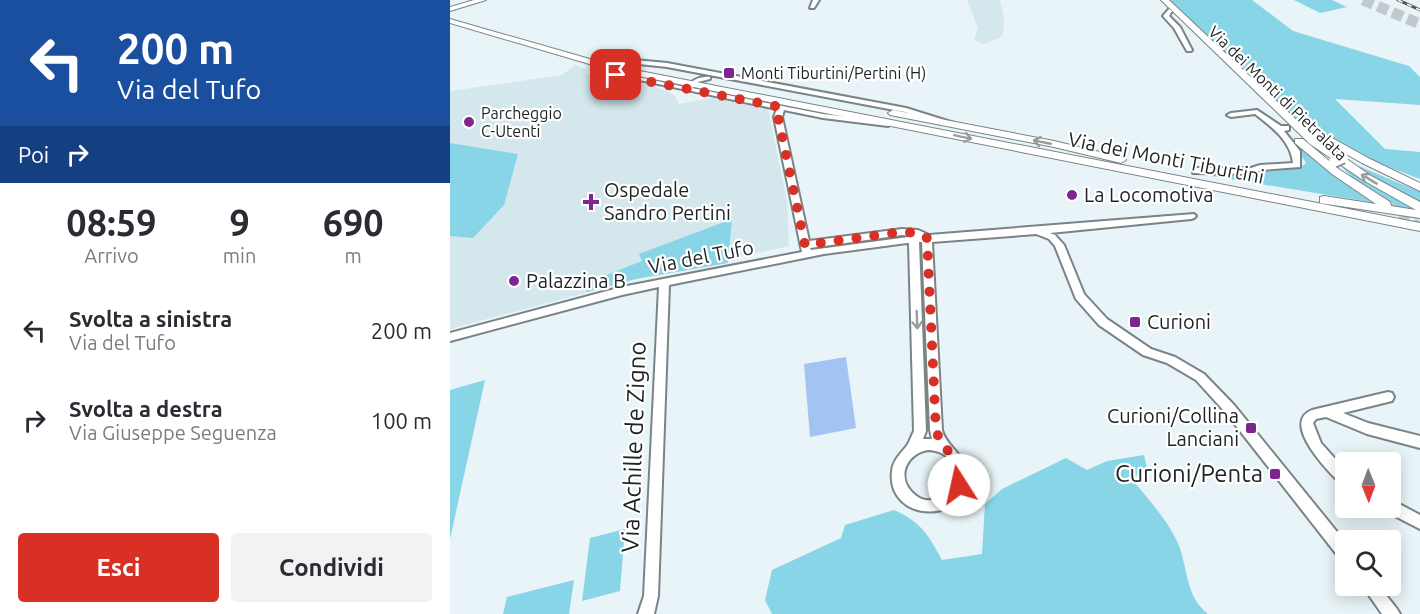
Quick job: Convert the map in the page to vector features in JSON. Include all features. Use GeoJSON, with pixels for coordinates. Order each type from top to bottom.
{"type":"FeatureCollection","features":[{"type":"Feature","properties":{"kind":"main road"},"geometry":{"type":"LineString","coordinates":[[450,9],[482,0]]}},
{"type":"Feature","properties":{"kind":"main road","name":"Via dei Monti di Pietralata"},"geometry":{"type":"LineString","coordinates":[[1157,0],[1282,129],[1322,161],[1386,205]]}},
{"type":"Feature","properties":{"kind":"main road","name":"Via dei Monti di Pietralata"},"geometry":{"type":"LineString","coordinates":[[1165,0],[1300,130],[1367,178],[1420,207]]}},
{"type":"Feature","properties":{"kind":"main road","name":"Via dei Monti Tiburtini"},"geometry":{"type":"LineString","coordinates":[[450,15],[522,33],[613,60],[1078,149],[1175,173],[1420,220]]}},
{"type":"Feature","properties":{"kind":"main road","name":"Via dei Monti Tiburtini"},"geometry":{"type":"LineString","coordinates":[[450,21],[596,63],[689,86],[905,125],[1420,227]]}},
{"type":"Feature","properties":{"kind":"main road","name":"Via dei Monti di Pietralata"},"geometry":{"type":"LineString","coordinates":[[1266,96],[1312,131],[1385,171]]}},
{"type":"Feature","properties":{"kind":"main road","name":"Via dei Monti di Pietralata"},"geometry":{"type":"LineString","coordinates":[[1352,182],[1336,167],[1339,160],[1385,171]]}},
{"type":"Feature","properties":{"kind":"main road"},"geometry":{"type":"LineString","coordinates":[[1385,171],[1420,186]]}},
{"type":"Feature","properties":{"kind":"main road"},"geometry":{"type":"LineString","coordinates":[[1245,193],[1420,236]]}},
{"type":"Feature","properties":{"kind":"main road"},"geometry":{"type":"LineString","coordinates":[[1305,198],[1420,214]]}},
{"type":"Feature","properties":{"kind":"street"},"geometry":{"type":"LineString","coordinates":[[812,7],[816,0]]}},
{"type":"Feature","properties":{"kind":"street"},"geometry":{"type":"LineString","coordinates":[[1169,11],[1166,16],[1177,27],[1189,50]]}},
{"type":"Feature","properties":{"kind":"street","name":"Via dei Monti Tiburtini"},"geometry":{"type":"LineString","coordinates":[[613,60],[667,64],[897,108],[961,126]]}},
{"type":"Feature","properties":{"kind":"street"},"geometry":{"type":"LineString","coordinates":[[689,86],[708,78]]}},
{"type":"Feature","properties":{"kind":"street","name":"Via dei Monti Tiburtini"},"geometry":{"type":"LineString","coordinates":[[689,86],[853,121],[905,125]]}},
{"type":"Feature","properties":{"kind":"street"},"geometry":{"type":"LineString","coordinates":[[780,107],[778,117],[806,250]]}},
{"type":"Feature","properties":{"kind":"street"},"geometry":{"type":"LineString","coordinates":[[1196,171],[1252,171],[1260,168],[1297,165],[1299,159],[1296,151],[1282,129],[1257,112],[1231,114]]}},
{"type":"Feature","properties":{"kind":"street","name":"Via del Tufo"},"geometry":{"type":"LineString","coordinates":[[806,250],[1191,216]]}},
{"type":"Feature","properties":{"kind":"street"},"geometry":{"type":"LineString","coordinates":[[1036,231],[1052,237],[1059,245],[1080,296],[1103,322],[1147,352],[1171,360],[1200,377],[1230,409],[1335,541]]}},
{"type":"Feature","properties":{"kind":"street","name":"Via del Tufo"},"geometry":{"type":"LineString","coordinates":[[450,337],[600,296],[806,250],[902,232],[918,233],[927,238]]}},
{"type":"Feature","properties":{"kind":"street"},"geometry":{"type":"LineString","coordinates":[[914,240],[920,431],[912,449],[899,465],[899,484],[910,500],[926,505],[943,502],[959,485],[959,466],[938,439],[936,430],[927,238]]}},
{"type":"Feature","properties":{"kind":"street","name":"Via Achille de Zigno"},"geometry":{"type":"LineString","coordinates":[[646,614],[651,596],[664,282]]}},
{"type":"Feature","properties":{"kind":"street"},"geometry":{"type":"LineString","coordinates":[[916,296],[930,295]]}},
{"type":"Feature","properties":{"kind":"street"},"geometry":{"type":"LineString","coordinates":[[918,364],[932,364]]}},
{"type":"Feature","properties":{"kind":"street"},"geometry":{"type":"LineString","coordinates":[[1335,469],[1319,454],[1309,435],[1307,422],[1312,415],[1388,397]]}},
{"type":"Feature","properties":{"kind":"street"},"geometry":{"type":"LineString","coordinates":[[1327,412],[1367,428],[1420,442]]}},
{"type":"Feature","properties":{"kind":"street"},"geometry":{"type":"LineString","coordinates":[[912,449],[926,445],[946,449]]}},
{"type":"Feature","properties":{"kind":"street"},"geometry":{"type":"LineString","coordinates":[[1401,512],[1420,522]]}},
{"type":"Feature","properties":{"kind":"street"},"geometry":{"type":"LineString","coordinates":[[1378,596],[1392,614]]}},
{"type":"Feature","properties":{"kind":"shaded area"},"geometry":{"type":"Polygon","coordinates":[[[967,0],[1000,0],[1004,20],[1003,33],[999,38],[983,44],[974,40],[978,28],[967,0]]]}},
{"type":"Feature","properties":{"kind":"shaded area"},"geometry":{"type":"Polygon","coordinates":[[[1170,0],[1252,0],[1293,31],[1409,66],[1420,77],[1420,105],[1335,99],[1385,149],[1420,152],[1420,179],[1352,151],[1305,124],[1259,86],[1170,0]]]}},
{"type":"Feature","properties":{"kind":"shaded area"},"geometry":{"type":"Polygon","coordinates":[[[1294,0],[1332,0],[1347,7],[1320,13],[1294,0]]]}},
{"type":"Feature","properties":{"kind":"shaded area","name":"Ospedale Sandro Pertini"},"geometry":{"type":"Polygon","coordinates":[[[575,65],[588,70],[587,74],[646,84],[669,92],[675,96],[679,104],[713,98],[768,109],[787,201],[789,246],[728,259],[728,263],[636,279],[450,329],[450,91],[562,75],[575,65]]]}},
{"type":"Feature","properties":{"kind":"shaded area"},"geometry":{"type":"Polygon","coordinates":[[[1289,137],[1354,179],[1339,164],[1419,210],[1193,173],[1246,174],[1300,168],[1306,163],[1289,137]]]}},
{"type":"Feature","properties":{"kind":"shaded area"},"geometry":{"type":"Polygon","coordinates":[[[450,143],[518,154],[504,205],[473,238],[450,236],[450,143]]]}},
{"type":"Feature","properties":{"kind":"shaded area"},"geometry":{"type":"Polygon","coordinates":[[[1347,161],[1420,192],[1420,203],[1347,161]]]}},
{"type":"Feature","properties":{"kind":"shaded area"},"geometry":{"type":"Polygon","coordinates":[[[732,219],[728,263],[636,279],[587,292],[582,285],[642,261],[639,254],[732,219]]]}},
{"type":"Feature","properties":{"kind":"shaded area"},"geometry":{"type":"Polygon","coordinates":[[[846,357],[856,428],[810,437],[804,364],[846,357]]]}},
{"type":"Feature","properties":{"kind":"shaded area"},"geometry":{"type":"Polygon","coordinates":[[[485,380],[450,539],[450,390],[485,380]]]}},
{"type":"Feature","properties":{"kind":"shaded area"},"geometry":{"type":"Polygon","coordinates":[[[1144,455],[1147,468],[1132,479],[1172,531],[1180,549],[1194,598],[1208,614],[772,614],[765,600],[772,570],[841,538],[845,525],[894,510],[911,519],[923,530],[942,560],[982,554],[985,504],[1002,489],[1066,458],[1087,470],[1107,461],[1144,455]]]}},
{"type":"Feature","properties":{"kind":"shaded area"},"geometry":{"type":"Polygon","coordinates":[[[625,529],[620,591],[582,601],[590,538],[625,529]]]}},
{"type":"Feature","properties":{"kind":"shaded area"},"geometry":{"type":"Polygon","coordinates":[[[574,580],[569,614],[503,614],[507,597],[574,580]]]}},
{"type":"Feature","properties":{"kind":"tunnel"},"geometry":{"type":"LineString","coordinates":[[1363,0],[1420,24]]}},
{"type":"Feature","properties":{"kind":"tunnel"},"geometry":{"type":"LineString","coordinates":[[1388,206],[1420,227]]}},
{"type":"Feature","properties":{"kind":"railway"},"geometry":{"type":"LineString","coordinates":[[1398,0],[1420,10]]}},
{"type":"Feature","properties":{"kind":"place","name":"Monti Tiburtini/Pertini (H)"},"geometry":{"type":"Point","coordinates":[729,73]}},
{"type":"Feature","properties":{"kind":"place","name":"Parcheggio C-Utenti"},"geometry":{"type":"Point","coordinates":[469,122]}},
{"type":"Feature","properties":{"kind":"place","name":"La Locomotiva"},"geometry":{"type":"Point","coordinates":[1072,195]}},
{"type":"Feature","properties":{"kind":"place","name":"Ospedale Sandro Pertini"},"geometry":{"type":"Point","coordinates":[591,202]}},
{"type":"Feature","properties":{"kind":"place","name":"Palazzina B"},"geometry":{"type":"Point","coordinates":[514,281]}},
{"type":"Feature","properties":{"kind":"place","name":"Curioni"},"geometry":{"type":"Point","coordinates":[1135,322]}},
{"type":"Feature","properties":{"kind":"place","name":"Curioni/Collina Lanciani"},"geometry":{"type":"Point","coordinates":[1251,428]}},
{"type":"Feature","properties":{"kind":"place","name":"Curioni/Penta"},"geometry":{"type":"Point","coordinates":[1275,474]}},
{"type":"Feature","properties":{"kind":"route"},"geometry":{"type":"LineString","coordinates":[[616,75],[780,107],[778,117],[805,245],[902,232],[915,232],[927,238],[936,430],[938,439],[957,460],[961,474],[959,485]]}}]}
